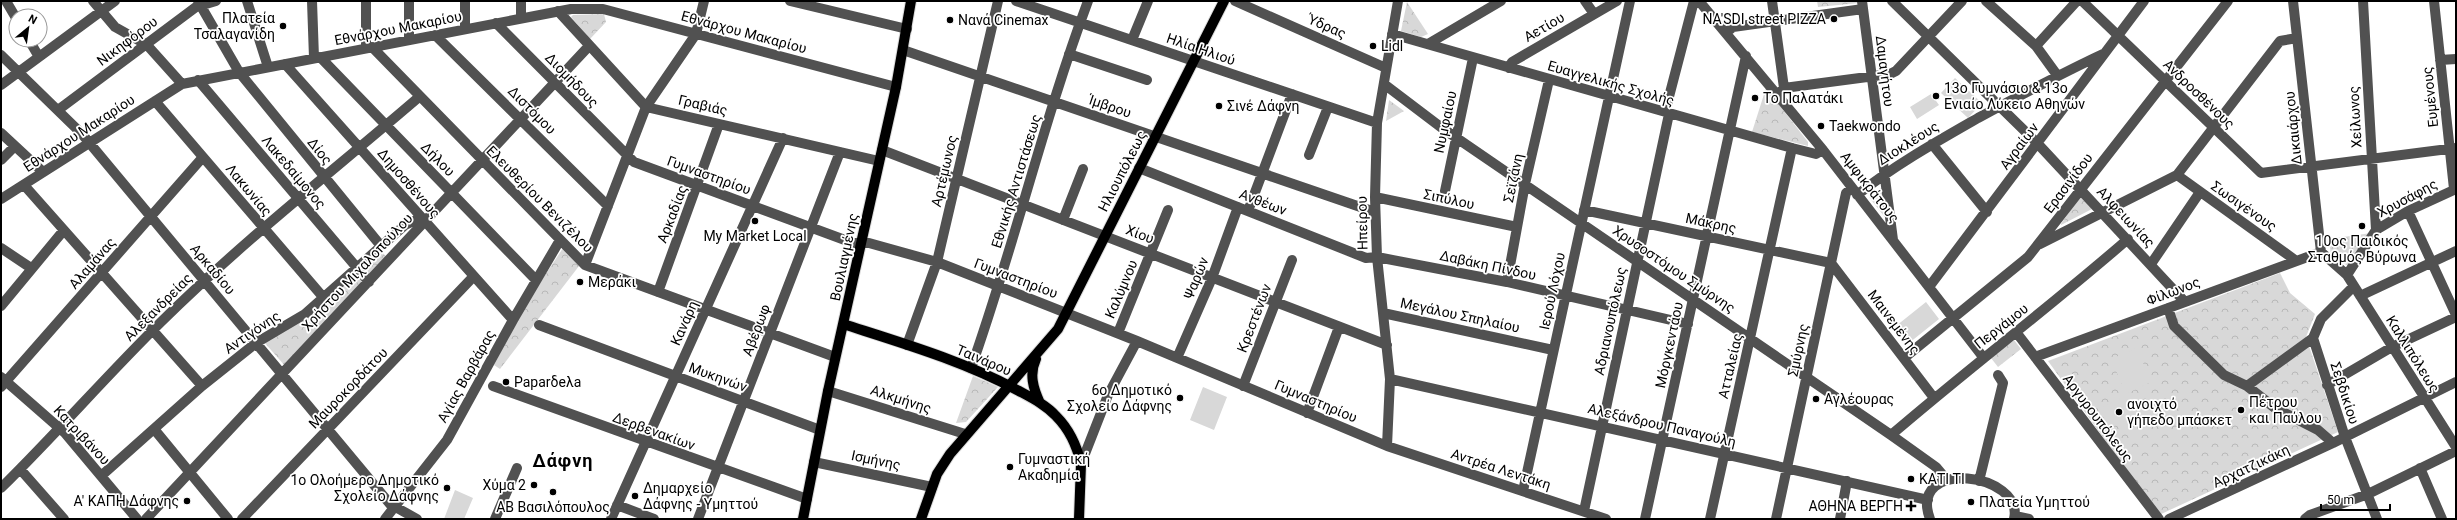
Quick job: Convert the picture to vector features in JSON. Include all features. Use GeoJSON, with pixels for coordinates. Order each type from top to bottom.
{"type":"FeatureCollection","features":[{"type":"Feature","properties":{"kind":"main road","name":"Βουλιαγμένης"},"geometry":{"type":"LineString","coordinates":[[803,519],[828,391],[896,88],[911,1]]}},
{"type":"Feature","properties":{"kind":"main road","name":"Ηλιουπόλεως"},"geometry":{"type":"LineString","coordinates":[[1041,351],[1058,329],[1224,1]]}},
{"type":"Feature","properties":{"kind":"main road","name":"Ταινάρου"},"geometry":{"type":"LineString","coordinates":[[843,324],[971,368],[1040,403],[1056,415],[1068,431],[1081,464]]}},
{"type":"Feature","properties":{"kind":"main road"},"geometry":{"type":"LineString","coordinates":[[921,519],[932,486],[944,463],[965,434],[1041,351]]}},
{"type":"Feature","properties":{"kind":"main road"},"geometry":{"type":"LineString","coordinates":[[1040,403],[1032,383],[1032,372],[1041,351]]}},
{"type":"Feature","properties":{"kind":"main road"},"geometry":{"type":"LineString","coordinates":[[1079,519],[1081,464]]}},
{"type":"Feature","properties":{"kind":"street"},"geometry":{"type":"LineString","coordinates":[[93,1],[115,27],[147,45],[182,84]]}},
{"type":"Feature","properties":{"kind":"street"},"geometry":{"type":"LineString","coordinates":[[1,85],[115,1]]}},
{"type":"Feature","properties":{"kind":"street","name":"Νικηφόρου"},"geometry":{"type":"LineString","coordinates":[[58,110],[147,45],[199,3],[216,1]]}},
{"type":"Feature","properties":{"kind":"street"},"geometry":{"type":"LineString","coordinates":[[247,1],[268,67]]}},
{"type":"Feature","properties":{"kind":"street"},"geometry":{"type":"LineString","coordinates":[[312,1],[317,57]]}},
{"type":"Feature","properties":{"kind":"street"},"geometry":{"type":"LineString","coordinates":[[366,1],[369,48]]}},
{"type":"Feature","properties":{"kind":"street"},"geometry":{"type":"LineString","coordinates":[[409,1],[409,40]]}},
{"type":"Feature","properties":{"kind":"street"},"geometry":{"type":"LineString","coordinates":[[465,1],[465,29]]}},
{"type":"Feature","properties":{"kind":"street"},"geometry":{"type":"LineString","coordinates":[[521,1],[521,18]]}},
{"type":"Feature","properties":{"kind":"street"},"geometry":{"type":"LineString","coordinates":[[585,265],[628,157],[646,107],[696,34],[704,1]]}},
{"type":"Feature","properties":{"kind":"street"},"geometry":{"type":"LineString","coordinates":[[790,1],[907,29]]}},
{"type":"Feature","properties":{"kind":"street","name":"Αρτέμωνος"},"geometry":{"type":"LineString","coordinates":[[907,345],[937,262],[998,1]]}},
{"type":"Feature","properties":{"kind":"street","name":"Ηλία Ηλιού"},"geometry":{"type":"LineString","coordinates":[[1016,1],[1377,123]]}},
{"type":"Feature","properties":{"kind":"street","name":"Εθνικής Αντιστάσεως"},"geometry":{"type":"LineString","coordinates":[[971,368],[1000,286],[1054,102],[1088,1]]}},
{"type":"Feature","properties":{"kind":"street"},"geometry":{"type":"LineString","coordinates":[[1132,40],[1148,1]]}},
{"type":"Feature","properties":{"kind":"street","name":"Ύδρας"},"geometry":{"type":"LineString","coordinates":[[1234,1],[1386,68]]}},
{"type":"Feature","properties":{"kind":"street","name":"Ηπείρου"},"geometry":{"type":"LineString","coordinates":[[1387,446],[1390,378],[1377,257],[1375,198],[1377,123],[1398,1]]}},
{"type":"Feature","properties":{"kind":"street"},"geometry":{"type":"LineString","coordinates":[[1428,44],[1501,1]]}},
{"type":"Feature","properties":{"kind":"street"},"geometry":{"type":"LineString","coordinates":[[1585,1],[1594,14]]}},
{"type":"Feature","properties":{"kind":"street","name":"Αετίου"},"geometry":{"type":"LineString","coordinates":[[1509,68],[1512,62],[1617,1]]}},
{"type":"Feature","properties":{"kind":"street","name":"Ιερού Λόχου"},"geometry":{"type":"LineString","coordinates":[[1523,491],[1630,1]]}},
{"type":"Feature","properties":{"kind":"street","name":"Αδριανουπόλεως"},"geometry":{"type":"LineString","coordinates":[[1584,511],[1646,223],[1667,113],[1694,1]]}},
{"type":"Feature","properties":{"kind":"street","name":"Αμφικράτους"},"geometry":{"type":"LineString","coordinates":[[1699,1],[1746,56],[1781,91],[1823,150],[1983,357]]}},
{"type":"Feature","properties":{"kind":"street"},"geometry":{"type":"LineString","coordinates":[[1772,1],[1781,91],[1890,74],[1896,71],[1962,1]]}},
{"type":"Feature","properties":{"kind":"street","name":"Αλφειωνίας"},"geometry":{"type":"LineString","coordinates":[[1892,1],[2038,144],[2103,212],[2184,301]]}},
{"type":"Feature","properties":{"kind":"street"},"geometry":{"type":"LineString","coordinates":[[1986,1],[2036,46],[2057,75]]}},
{"type":"Feature","properties":{"kind":"street"},"geometry":{"type":"LineString","coordinates":[[2036,46],[2077,1]]}},
{"type":"Feature","properties":{"kind":"street","name":"Ανδροσθένους"},"geometry":{"type":"LineString","coordinates":[[2082,1],[2261,173],[2311,166]]}},
{"type":"Feature","properties":{"kind":"street","name":"Αγραίων"},"geometry":{"type":"LineString","coordinates":[[1929,287],[1987,212],[2144,1]]}},
{"type":"Feature","properties":{"kind":"street","name":"Ερασινίδου"},"geometry":{"type":"LineString","coordinates":[[1904,358],[2038,245],[2080,188],[2166,82],[2228,1]]}},
{"type":"Feature","properties":{"kind":"street","name":"Δικαιάρχου"},"geometry":{"type":"LineString","coordinates":[[2293,1],[2321,252]]}},
{"type":"Feature","properties":{"kind":"street","name":"Χείλωνος"},"geometry":{"type":"LineString","coordinates":[[2363,1],[2376,230]]}},
{"type":"Feature","properties":{"kind":"street","name":"Ευμένους"},"geometry":{"type":"LineString","coordinates":[[2434,1],[2440,60],[2453,149],[2455,189]]}},
{"type":"Feature","properties":{"kind":"street","name":"Δίος"},"geometry":{"type":"LineString","coordinates":[[199,3],[238,72],[381,246]]}},
{"type":"Feature","properties":{"kind":"street"},"geometry":{"type":"LineString","coordinates":[[1726,33],[1733,27],[1862,5]]}},
{"type":"Feature","properties":{"kind":"street","name":"Δαμαγήτου"},"geometry":{"type":"LineString","coordinates":[[1862,5],[1893,240]]}},
{"type":"Feature","properties":{"kind":"street","name":"Εθνάρχου Μακαρίου"},"geometry":{"type":"LineString","coordinates":[[1,199],[182,84],[558,11],[584,8],[603,9],[896,88]]}},
{"type":"Feature","properties":{"kind":"street"},"geometry":{"type":"LineString","coordinates":[[558,11],[646,107]]}},
{"type":"Feature","properties":{"kind":"street","name":"Διομήδους"},"geometry":{"type":"LineString","coordinates":[[496,23],[628,157]]}},
{"type":"Feature","properties":{"kind":"street","name":"Ευαγγελικής Σχολής"},"geometry":{"type":"LineString","coordinates":[[1392,34],[1608,97],[1792,148],[1816,154],[1823,150]]}},
{"type":"Feature","properties":{"kind":"street","name":"Διστόμου"},"geometry":{"type":"LineString","coordinates":[[436,35],[608,206]]}},
{"type":"Feature","properties":{"kind":"street"},"geometry":{"type":"LineString","coordinates":[[2038,245],[2177,175],[2280,41],[2297,38]]}},
{"type":"Feature","properties":{"kind":"street","name":"Χρήστου Μιχαλοπούλου"},"geometry":{"type":"LineString","coordinates":[[146,519],[369,282],[423,221],[589,46]]}},
{"type":"Feature","properties":{"kind":"street"},"geometry":{"type":"LineString","coordinates":[[34,48],[39,56]]}},
{"type":"Feature","properties":{"kind":"street","name":"Ελευθερίου Βενιζέλου"},"geometry":{"type":"LineString","coordinates":[[369,48],[585,265],[836,358]]}},
{"type":"Feature","properties":{"kind":"street","name":"Ίμβρου"},"geometry":{"type":"LineString","coordinates":[[903,50],[1375,212]]}},
{"type":"Feature","properties":{"kind":"street"},"geometry":{"type":"LineString","coordinates":[[1069,54],[1148,80]]}},
{"type":"Feature","properties":{"kind":"street","name":"Διοκλέους"},"geometry":{"type":"LineString","coordinates":[[1855,192],[1932,144],[2000,106],[2057,75],[2104,54]]}},
{"type":"Feature","properties":{"kind":"street","name":"Αρκαδίου"},"geometry":{"type":"LineString","coordinates":[[1,55],[58,110],[89,143],[205,280],[327,430],[395,508]]}},
{"type":"Feature","properties":{"kind":"street","name":"Μόργκεντάου"},"geometry":{"type":"LineString","coordinates":[[1645,519],[1746,56]]}},
{"type":"Feature","properties":{"kind":"street","name":"Δήλου"},"geometry":{"type":"LineString","coordinates":[[317,57],[386,125],[536,280]]}},
{"type":"Feature","properties":{"kind":"street","name":"Νυμφαίου"},"geometry":{"type":"LineString","coordinates":[[1445,191],[1473,58]]}},
{"type":"Feature","properties":{"kind":"street"},"geometry":{"type":"LineString","coordinates":[[2440,60],[2456,59]]}},
{"type":"Feature","properties":{"kind":"street","name":"Δημοσθένους"},"geometry":{"type":"LineString","coordinates":[[285,64],[423,221],[513,320]]}},
{"type":"Feature","properties":{"kind":"street","name":"Λακεδαίμονος"},"geometry":{"type":"LineString","coordinates":[[198,80],[369,282]]}},
{"type":"Feature","properties":{"kind":"street","name":"Σεϊζάνη"},"geometry":{"type":"LineString","coordinates":[[1507,282],[1525,184],[1549,80]]}},
{"type":"Feature","properties":{"kind":"street","name":"Χρυσοστόμου Σμύρνης"},"geometry":{"type":"LineString","coordinates":[[1384,84],[1456,137],[1891,435],[1936,467],[1946,479]]}},
{"type":"Feature","properties":{"kind":"street"},"geometry":{"type":"LineString","coordinates":[[1248,211],[1292,94]]}},
{"type":"Feature","properties":{"kind":"street","name":"Αλεξανδρείας"},"geometry":{"type":"LineString","coordinates":[[1,488],[60,429],[153,330],[205,280],[263,228],[419,97]]}},
{"type":"Feature","properties":{"kind":"street","name":"Λακωνίας"},"geometry":{"type":"LineString","coordinates":[[155,101],[323,297]]}},
{"type":"Feature","properties":{"kind":"street","name":"Γραβιάς"},"geometry":{"type":"LineString","coordinates":[[646,107],[879,161]]}},
{"type":"Feature","properties":{"kind":"street"},"geometry":{"type":"LineString","coordinates":[[1309,155],[1328,107]]}},
{"type":"Feature","properties":{"kind":"street","name":"Αρκαδίας"},"geometry":{"type":"LineString","coordinates":[[658,292],[698,186],[719,124]]}},
{"type":"Feature","properties":{"kind":"street"},"geometry":{"type":"LineString","coordinates":[[1,133],[43,172]]}},
{"type":"Feature","properties":{"kind":"street","name":"Κανάρη"},"geometry":{"type":"LineString","coordinates":[[611,519],[783,138]]}},
{"type":"Feature","properties":{"kind":"street"},"geometry":{"type":"LineString","coordinates":[[1932,144],[1987,212]]}},
{"type":"Feature","properties":{"kind":"street"},"geometry":{"type":"LineString","coordinates":[[1,160],[15,146]]}},
{"type":"Feature","properties":{"kind":"street","name":"Ατταλείας"},"geometry":{"type":"LineString","coordinates":[[1710,519],[1771,250],[1792,148]]}},
{"type":"Feature","properties":{"kind":"street"},"geometry":{"type":"LineString","coordinates":[[2311,166],[2453,149]]}},
{"type":"Feature","properties":{"kind":"street","name":"Χίου"},"geometry":{"type":"LineString","coordinates":[[882,150],[1387,345]]}},
{"type":"Feature","properties":{"kind":"street","name":"Αβέρωφ"},"geometry":{"type":"LineString","coordinates":[[698,519],[840,152]]}},
{"type":"Feature","properties":{"kind":"street","name":"Γυμναστηρίου"},"geometry":{"type":"LineString","coordinates":[[628,157],[634,162],[853,242],[937,262],[1118,333],[1387,446]]}},
{"type":"Feature","properties":{"kind":"street","name":"Αλαμάνας"},"geometry":{"type":"LineString","coordinates":[[3,382],[203,158]]}},
{"type":"Feature","properties":{"kind":"street","name":"Ανθέων"},"geometry":{"type":"LineString","coordinates":[[1139,168],[1366,258],[1377,257]]}},
{"type":"Feature","properties":{"kind":"street"},"geometry":{"type":"LineString","coordinates":[[1063,220],[1083,169]]}},
{"type":"Feature","properties":{"kind":"street","name":"Σωσιγένους"},"geometry":{"type":"LineString","coordinates":[[2177,175],[2295,260]]}},
{"type":"Feature","properties":{"kind":"street"},"geometry":{"type":"LineString","coordinates":[[24,185],[202,386]]}},
{"type":"Feature","properties":{"kind":"street","name":"Χρυσάφης"},"geometry":{"type":"LineString","coordinates":[[2347,275],[2376,230],[2408,211],[2455,189]]}},
{"type":"Feature","properties":{"kind":"street","name":"Σμύρνης"},"geometry":{"type":"LineString","coordinates":[[1776,519],[1846,193],[1855,192]]}},
{"type":"Feature","properties":{"kind":"street"},"geometry":{"type":"LineString","coordinates":[[2151,264],[2200,192]]}},
{"type":"Feature","properties":{"kind":"street","name":"Σιπύλου"},"geometry":{"type":"LineString","coordinates":[[1375,198],[1517,228]]}},
{"type":"Feature","properties":{"kind":"street","name":"Ψαρών"},"geometry":{"type":"LineString","coordinates":[[1178,358],[1212,278],[1238,207]]}},
{"type":"Feature","properties":{"kind":"street","name":"Καλύμνου"},"geometry":{"type":"LineString","coordinates":[[1118,333],[1168,210]]}},
{"type":"Feature","properties":{"kind":"street","name":"Μάκρης"},"geometry":{"type":"LineString","coordinates":[[1584,210],[1831,263]]}},
{"type":"Feature","properties":{"kind":"street"},"geometry":{"type":"LineString","coordinates":[[2326,385],[2392,347],[2456,316],[2408,211]]}},
{"type":"Feature","properties":{"kind":"street","name":"Αντιγόνης"},"geometry":{"type":"LineString","coordinates":[[101,476],[202,386],[256,343],[305,314],[405,225],[416,220],[423,221]]}},
{"type":"Feature","properties":{"kind":"street"},"geometry":{"type":"LineString","coordinates":[[1,306],[64,230]]}},
{"type":"Feature","properties":{"kind":"street","name":"Περγάμου"},"geometry":{"type":"LineString","coordinates":[[1891,435],[1983,357],[2074,286],[2128,239]]}},
{"type":"Feature","properties":{"kind":"street","name":"Αγίας Βαρβάρας"},"geometry":{"type":"LineString","coordinates":[[385,519],[447,440],[468,399],[560,240]]}},
{"type":"Feature","properties":{"kind":"street"},"geometry":{"type":"LineString","coordinates":[[1,248],[31,268]]}},
{"type":"Feature","properties":{"kind":"street"},"geometry":{"type":"LineString","coordinates":[[2360,296],[2456,251]]}},
{"type":"Feature","properties":{"kind":"street","name":"Φίλωνος"},"geometry":{"type":"LineString","coordinates":[[2035,357],[2295,260],[2321,252]]}},
{"type":"Feature","properties":{"kind":"street","name":"Καλλιπόλεως"},"geometry":{"type":"LineString","coordinates":[[2321,252],[2347,275],[2456,447]]}},
{"type":"Feature","properties":{"kind":"street","name":"Δαβάκη Πίνδου"},"geometry":{"type":"LineString","coordinates":[[1377,257],[1507,282],[1688,324]]}},
{"type":"Feature","properties":{"kind":"street","name":"Κρεστένων"},"geometry":{"type":"LineString","coordinates":[[1243,386],[1292,260]]}},
{"type":"Feature","properties":{"kind":"street","name":"Μαινεμένης"},"geometry":{"type":"LineString","coordinates":[[1831,263],[1934,398]]}},
{"type":"Feature","properties":{"kind":"street","name":"Μαυροκορδάτου"},"geometry":{"type":"LineString","coordinates":[[242,519],[474,276]]}},
{"type":"Feature","properties":{"kind":"street"},"geometry":{"type":"LineString","coordinates":[[2247,386],[2313,338],[2321,319],[2354,286]]}},
{"type":"Feature","properties":{"kind":"street"},"geometry":{"type":"LineString","coordinates":[[2168,308],[2174,326],[2224,375],[2247,386],[2275,408],[2318,430],[2333,443]]}},
{"type":"Feature","properties":{"kind":"street","name":"Μεγάλου Σπηλαίου"},"geometry":{"type":"LineString","coordinates":[[1383,313],[1553,350]]}},
{"type":"Feature","properties":{"kind":"street","name":"Μυκηνών"},"geometry":{"type":"LineString","coordinates":[[539,325],[820,430]]}},
{"type":"Feature","properties":{"kind":"street"},"geometry":{"type":"LineString","coordinates":[[1307,413],[1339,327]]}},
{"type":"Feature","properties":{"kind":"street","name":"Αργυρουπόλεως"},"geometry":{"type":"LineString","coordinates":[[2016,332],[2159,519]]}},
{"type":"Feature","properties":{"kind":"street","name":"Σεβδικίου"},"geometry":{"type":"LineString","coordinates":[[2313,338],[2326,385],[2377,519]]}},
{"type":"Feature","properties":{"kind":"street"},"geometry":{"type":"LineString","coordinates":[[1081,464],[1108,395],[1137,341]]}},
{"type":"Feature","properties":{"kind":"street"},"geometry":{"type":"LineString","coordinates":[[1979,482],[2003,383],[1998,375]]}},
{"type":"Feature","properties":{"kind":"street","name":"Αλεξάνδρου Παναγούλη"},"geometry":{"type":"LineString","coordinates":[[1390,378],[1928,500]]}},
{"type":"Feature","properties":{"kind":"street","name":"Κατριβάνου"},"geometry":{"type":"LineString","coordinates":[[3,382],[60,429],[137,519]]}},
{"type":"Feature","properties":{"kind":"street"},"geometry":{"type":"LineString","coordinates":[[2345,437],[2456,382]]}},
{"type":"Feature","properties":{"kind":"street","name":"Δερβενακίων"},"geometry":{"type":"LineString","coordinates":[[493,386],[718,469],[807,500]]}},
{"type":"Feature","properties":{"kind":"street","name":"Αλκμήνης"},"geometry":{"type":"LineString","coordinates":[[828,391],[965,434]]}},
{"type":"Feature","properties":{"kind":"street"},"geometry":{"type":"LineString","coordinates":[[154,430],[228,519]]}},
{"type":"Feature","properties":{"kind":"street","name":"Αρχατζικάκη"},"geometry":{"type":"LineString","coordinates":[[2169,519],[2345,437]]}},
{"type":"Feature","properties":{"kind":"street","name":"Αντρέα Λεντάκη"},"geometry":{"type":"LineString","coordinates":[[1387,446],[1606,519]]}},
{"type":"Feature","properties":{"kind":"street"},"geometry":{"type":"LineString","coordinates":[[2305,519],[2310,515],[2368,494],[2456,451]]}},
{"type":"Feature","properties":{"kind":"street","name":"Ισμήνης"},"geometry":{"type":"LineString","coordinates":[[814,462],[932,486]]}},
{"type":"Feature","properties":{"kind":"street"},"geometry":{"type":"LineString","coordinates":[[495,519],[517,468]]}},
{"type":"Feature","properties":{"kind":"street"},"geometry":{"type":"LineString","coordinates":[[2420,468],[2442,519]]}},
{"type":"Feature","properties":{"kind":"street"},"geometry":{"type":"LineString","coordinates":[[20,469],[64,519]]}},
{"type":"Feature","properties":{"kind":"street"},"geometry":{"type":"LineString","coordinates":[[1929,519],[1928,500],[1937,484],[1946,479],[1964,478],[2002,489],[2009,496],[2014,506],[2014,517],[2029,519]]}},
{"type":"Feature","properties":{"kind":"street"},"geometry":{"type":"LineString","coordinates":[[1840,519],[1847,481]]}},
{"type":"Feature","properties":{"kind":"street"},"geometry":{"type":"LineString","coordinates":[[617,506],[654,519]]}},
{"type":"Feature","properties":{"kind":"street"},"geometry":{"type":"LineString","coordinates":[[395,508],[417,519]]}},
{"type":"Feature","properties":{"kind":"green space"},"geometry":{"type":"Polygon","coordinates":[[[1817,1],[1858,1],[1859,3],[1818,7],[1817,1]]]}},
{"type":"Feature","properties":{"kind":"green space"},"geometry":{"type":"Polygon","coordinates":[[[1407,2],[1428,34],[1421,37],[1401,31],[1407,2]]]}},
{"type":"Feature","properties":{"kind":"green space"},"geometry":{"type":"Polygon","coordinates":[[[604,14],[606,22],[590,39],[571,17],[573,15],[604,14]]]}},
{"type":"Feature","properties":{"kind":"green space"},"geometry":{"type":"Polygon","coordinates":[[[1955,78],[1982,103],[1968,118],[1941,93],[1955,78]]]}},
{"type":"Feature","properties":{"kind":"green space"},"geometry":{"type":"Polygon","coordinates":[[[1766,88],[1808,142],[1808,146],[1752,132],[1766,88]]]}},
{"type":"Feature","properties":{"kind":"green space"},"geometry":{"type":"Polygon","coordinates":[[[1931,94],[1939,105],[1917,119],[1910,107],[1931,94]]]}},
{"type":"Feature","properties":{"kind":"green space"},"geometry":{"type":"Polygon","coordinates":[[[1389,100],[1404,111],[1386,121],[1389,100]]]}},
{"type":"Feature","properties":{"kind":"green space"},"geometry":{"type":"Polygon","coordinates":[[[1884,186],[1887,220],[1869,197],[1884,186]]]}},
{"type":"Feature","properties":{"kind":"green space"},"geometry":{"type":"Polygon","coordinates":[[[2080,196],[2092,209],[2061,225],[2061,224],[2080,196]]]}},
{"type":"Feature","properties":{"kind":"green space"},"geometry":{"type":"Polygon","coordinates":[[[2371,233],[2348,266],[2331,256],[2329,239],[2371,233]]]}},
{"type":"Feature","properties":{"kind":"green space"},"geometry":{"type":"Polygon","coordinates":[[[563,248],[571,255],[579,266],[500,369],[494,365],[524,307],[563,248]]]}},
{"type":"Feature","properties":{"kind":"green space"},"geometry":{"type":"Polygon","coordinates":[[[380,249],[387,258],[369,278],[359,267],[380,249]]]}},
{"type":"Feature","properties":{"kind":"green space"},"geometry":{"type":"Polygon","coordinates":[[[355,271],[363,283],[285,366],[264,342],[355,271]]]}},
{"type":"Feature","properties":{"kind":"green space"},"geometry":{"type":"Polygon","coordinates":[[[2280,273],[2290,293],[2315,314],[2306,337],[2338,432],[2159,515],[2048,361],[2280,273]]]}},
{"type":"Feature","properties":{"kind":"green space"},"geometry":{"type":"Polygon","coordinates":[[[1926,302],[1939,319],[1909,343],[1896,326],[1926,302]]]}},
{"type":"Feature","properties":{"kind":"green space"},"geometry":{"type":"Polygon","coordinates":[[[2014,340],[2021,349],[1998,367],[1991,358],[2014,340]]]}},
{"type":"Feature","properties":{"kind":"green space"},"geometry":{"type":"Polygon","coordinates":[[[2137,348],[2151,382],[2126,394],[2111,359],[2137,348]]]}},
{"type":"Feature","properties":{"kind":"green space"},"geometry":{"type":"Polygon","coordinates":[[[973,376],[998,387],[966,422],[956,423],[973,376]]]}},
{"type":"Feature","properties":{"kind":"green space"},"geometry":{"type":"Polygon","coordinates":[[[1203,387],[1227,397],[1214,430],[1190,420],[1203,387]]]}},
{"type":"Feature","properties":{"kind":"green space","name":"ανοιχτό γήπεδο μπάσκετ"},"geometry":{"type":"Polygon","coordinates":[[[2130,394],[2140,414],[2110,428],[2098,409],[2130,394]]]}},
{"type":"Feature","properties":{"kind":"green space"},"geometry":{"type":"Polygon","coordinates":[[[455,490],[473,498],[464,519],[444,519],[455,490]]]}},
{"type":"Feature","properties":{"kind":"place","name":"NA'SDI street PIZZA"},"geometry":{"type":"Point","coordinates":[1834,19]}},
{"type":"Feature","properties":{"kind":"place","name":"Νανά Cinemax"},"geometry":{"type":"Point","coordinates":[950,20]}},
{"type":"Feature","properties":{"kind":"place","name":"Πλατεία Τσαλαγανίδη"},"geometry":{"type":"Point","coordinates":[283,26]}},
{"type":"Feature","properties":{"kind":"place","name":"Lidl"},"geometry":{"type":"Point","coordinates":[1373,46]}},
{"type":"Feature","properties":{"kind":"place","name":"13ο Γυμνάσιο & 13ο Ενιαίο Λύκειο Αθηνών"},"geometry":{"type":"Point","coordinates":[1936,96]}},
{"type":"Feature","properties":{"kind":"place","name":"Το Παλατάκι"},"geometry":{"type":"Point","coordinates":[1755,98]}},
{"type":"Feature","properties":{"kind":"place","name":"Σινέ Δάφνη"},"geometry":{"type":"Point","coordinates":[1219,106]}},
{"type":"Feature","properties":{"kind":"place","name":"Taekwondo"},"geometry":{"type":"Point","coordinates":[1821,126]}},
{"type":"Feature","properties":{"kind":"place","name":"My Market Local"},"geometry":{"type":"Point","coordinates":[755,221]}},
{"type":"Feature","properties":{"kind":"place","name":"10ος Παιδικός Σταθμός Βύρωνα"},"geometry":{"type":"Point","coordinates":[2362,226]}},
{"type":"Feature","properties":{"kind":"place","name":"Μεράκι"},"geometry":{"type":"Point","coordinates":[580,282]}},
{"type":"Feature","properties":{"kind":"place","name":"Paparδeλa"},"geometry":{"type":"Point","coordinates":[506,382]}},
{"type":"Feature","properties":{"kind":"place","name":"6ο Δημοτικό Σχολείο Δάφνης"},"geometry":{"type":"Point","coordinates":[1180,398]}},
{"type":"Feature","properties":{"kind":"place","name":"Αγλέουρας"},"geometry":{"type":"Point","coordinates":[1816,399]}},
{"type":"Feature","properties":{"kind":"place","name":"Πέτρου και Παύλου"},"geometry":{"type":"Point","coordinates":[2241,410]}},
{"type":"Feature","properties":{"kind":"place","name":"ανοιχτό γήπεδο μπάσκετ"},"geometry":{"type":"Point","coordinates":[2119,412]}},
{"type":"Feature","properties":{"kind":"place","name":"Γυμναστική Ακαδημία"},"geometry":{"type":"Point","coordinates":[1010,467]}},
{"type":"Feature","properties":{"kind":"place","name":"ΚΑΤΙ ΤΙ"},"geometry":{"type":"Point","coordinates":[1911,479]}},
{"type":"Feature","properties":{"kind":"place","name":"Χύμα 2"},"geometry":{"type":"Point","coordinates":[534,485]}},
{"type":"Feature","properties":{"kind":"place","name":"1ο Ολοήμερο Δημοτικό Σχολείο Δάφνης"},"geometry":{"type":"Point","coordinates":[447,488]}},
{"type":"Feature","properties":{"kind":"place","name":"ΑΒ Βασιλόπουλος"},"geometry":{"type":"Point","coordinates":[553,492]}},
{"type":"Feature","properties":{"kind":"place","name":"Δημαρχείο Δάφνης - Υμηττού"},"geometry":{"type":"Point","coordinates":[635,496]}},
{"type":"Feature","properties":{"kind":"place","name":"Α' ΚΑΠΗ Δάφνης"},"geometry":{"type":"Point","coordinates":[187,501]}},
{"type":"Feature","properties":{"kind":"place","name":"Πλατεία Υμηττού"},"geometry":{"type":"Point","coordinates":[1971,502]}},
{"type":"Feature","properties":{"kind":"place","name":"ΑΘΗΝΑ ΒΕΡΓΗ"},"geometry":{"type":"Point","coordinates":[1911,506]}},
{"type":"Feature","properties":{"kind":"district","name":"Δάφνη"},"geometry":{"type":"Point","coordinates":[563,461]}}]}
